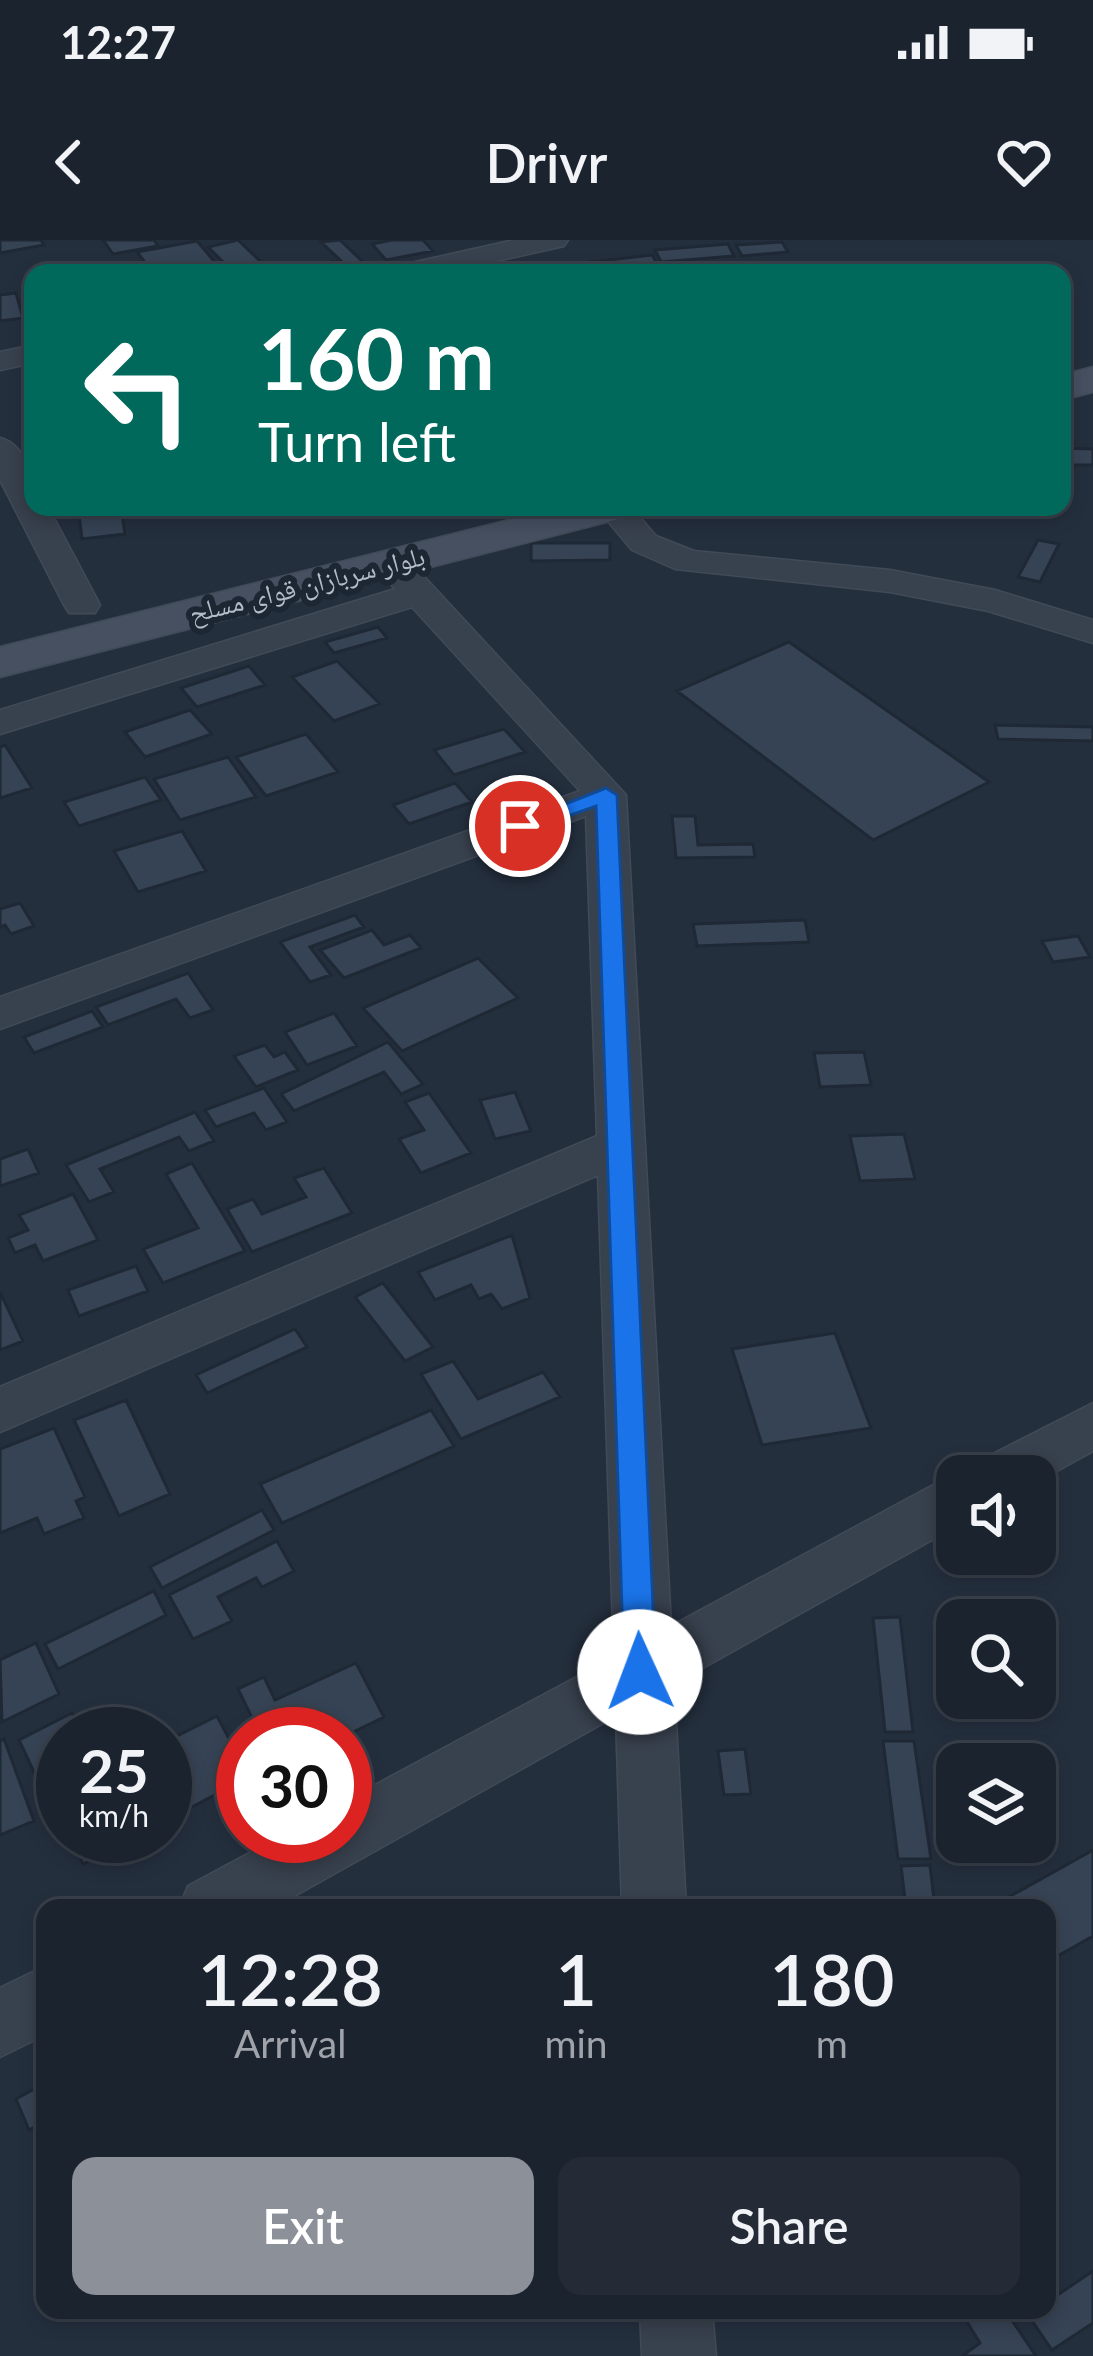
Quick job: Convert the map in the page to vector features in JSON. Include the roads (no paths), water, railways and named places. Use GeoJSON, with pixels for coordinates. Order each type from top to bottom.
{"type":"FeatureCollection","features":[{"type":"Feature","properties":{"kind":"main road","name":"بلوار سربازان قوای مسلح"},"geometry":{"type":"LineString","coordinates":[[0,626],[443,516]]}},
{"type":"Feature","properties":{"kind":"main road","name":"بلوار سربازان قوای مسلح"},"geometry":{"type":"LineString","coordinates":[[0,662],[404,579],[588,516]]}},
{"type":"Feature","properties":{"kind":"street"},"geometry":{"type":"LineString","coordinates":[[444,264],[554,240]]}},
{"type":"Feature","properties":{"kind":"street"},"geometry":{"type":"LineString","coordinates":[[0,448],[24,494]]}},
{"type":"Feature","properties":{"kind":"street"},"geometry":{"type":"LineString","coordinates":[[36,516],[82,605]]}},
{"type":"Feature","properties":{"kind":"street"},"geometry":{"type":"LineString","coordinates":[[622,516],[644,543],[688,561],[890,581],[995,601],[1093,632]]}},
{"type":"Feature","properties":{"kind":"street"},"geometry":{"type":"LineString","coordinates":[[0,722],[404,579],[606,795],[653,1899]]}},
{"type":"Feature","properties":{"kind":"street"},"geometry":{"type":"LineString","coordinates":[[0,1014],[606,795]]}},
{"type":"Feature","properties":{"kind":"street"},"geometry":{"type":"LineString","coordinates":[[0,1410],[622,1145]]}},
{"type":"Feature","properties":{"kind":"street"},"geometry":{"type":"LineString","coordinates":[[1038,1455],[1093,1425]]}},
{"type":"Feature","properties":{"kind":"street"},"geometry":{"type":"LineString","coordinates":[[372,1819],[936,1510]]}},
{"type":"Feature","properties":{"kind":"street"},"geometry":{"type":"LineString","coordinates":[[227,1899],[292,1863]]}},
{"type":"Feature","properties":{"kind":"street"},"geometry":{"type":"LineString","coordinates":[[0,2024],[36,2004]]}},
{"type":"Feature","properties":{"kind":"street"},"geometry":{"type":"LineString","coordinates":[[677,2319],[679,2356]]}}]}
